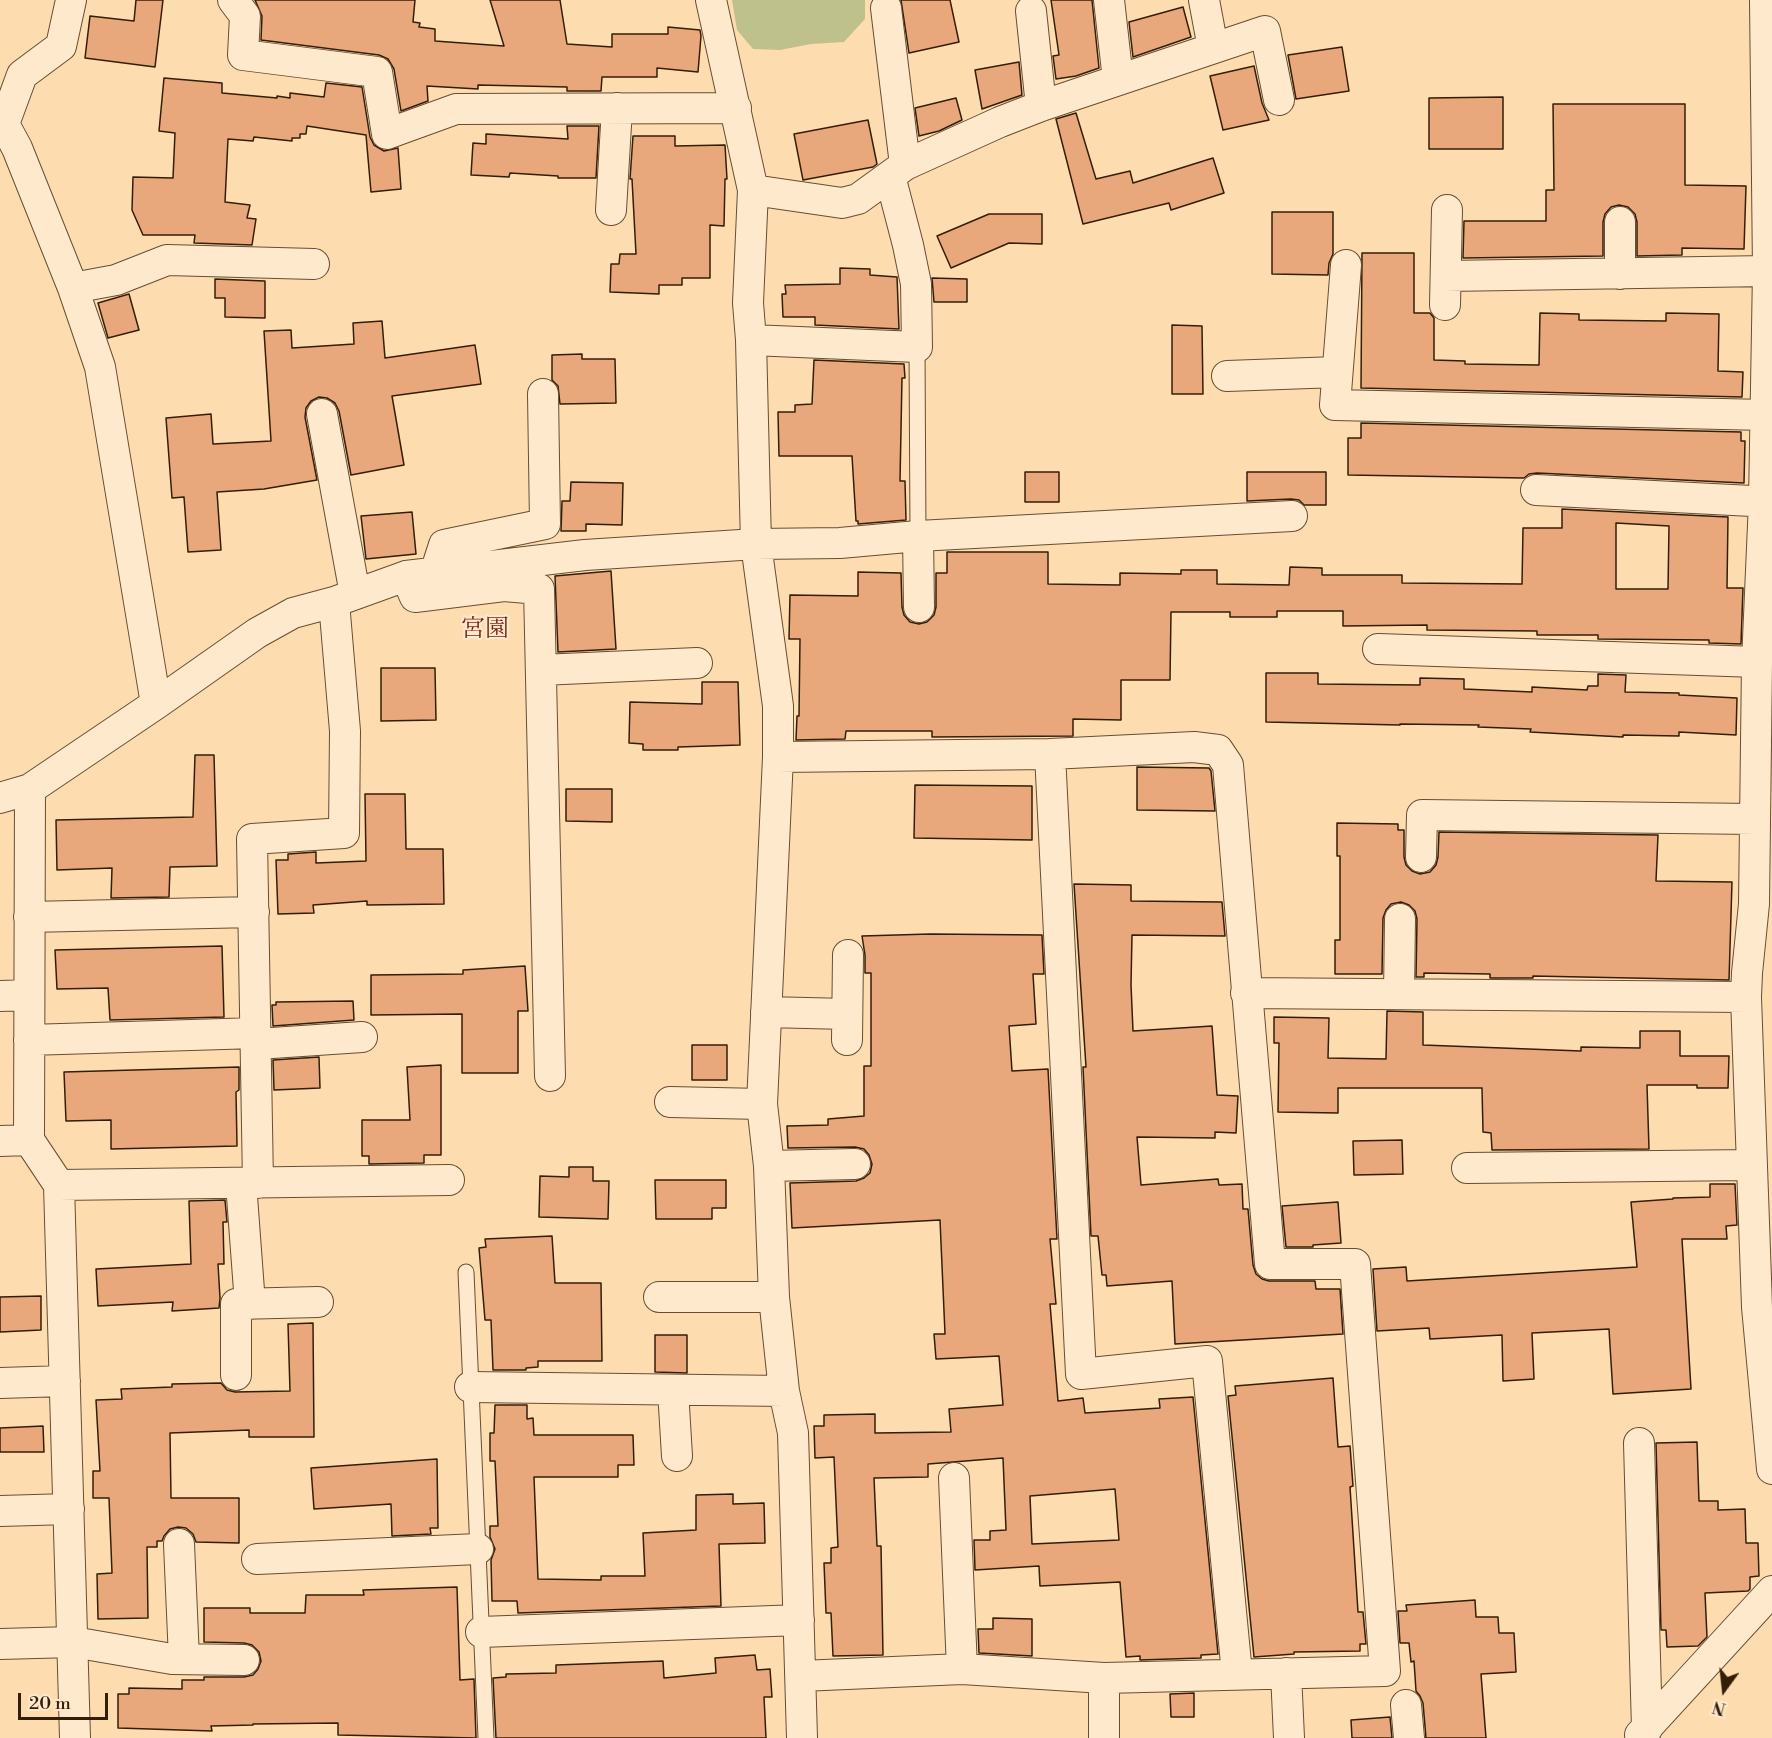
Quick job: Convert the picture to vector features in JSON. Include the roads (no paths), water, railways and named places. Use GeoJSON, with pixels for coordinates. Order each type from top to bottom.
{"type":"FeatureCollection","features":[{"type":"Feature","properties":{"kind":"street"},"geometry":{"type":"LineString","coordinates":[[71,0],[61,46],[22,75],[2,124],[17,148],[73,288],[100,367],[156,704]]}},
{"type":"Feature","properties":{"kind":"street"},"geometry":{"type":"LineString","coordinates":[[233,0],[245,16],[243,55],[377,72],[387,134],[456,109],[736,108]]}},
{"type":"Feature","properties":{"kind":"street"},"geometry":{"type":"LineString","coordinates":[[711,0],[753,190],[748,303],[756,544],[778,706],[778,757],[762,1104],[769,1166],[774,1297],[784,1391],[793,1433],[802,1738]]}},
{"type":"Feature","properties":{"kind":"street"},"geometry":{"type":"LineString","coordinates":[[1109,0],[1118,80]]}},
{"type":"Feature","properties":{"kind":"street"},"geometry":{"type":"LineString","coordinates":[[1204,0],[1213,48]]}},
{"type":"Feature","properties":{"kind":"street"},"geometry":{"type":"LineString","coordinates":[[1765,0],[1769,67],[1765,415],[1768,502],[1757,662],[1755,819],[1763,904],[1747,973],[1746,997],[1759,1167],[1757,1307],[1772,1469]]}},
{"type":"Feature","properties":{"kind":"street"},"geometry":{"type":"LineString","coordinates":[[751,340],[917,347],[916,284],[897,170],[886,8]]}},
{"type":"Feature","properties":{"kind":"street"},"geometry":{"type":"LineString","coordinates":[[1031,11],[1041,106]]}},
{"type":"Feature","properties":{"kind":"street"},"geometry":{"type":"LineString","coordinates":[[753,190],[843,203],[858,199],[897,170],[1041,106],[1265,31],[1279,100]]}},
{"type":"Feature","properties":{"kind":"street"},"geometry":{"type":"LineString","coordinates":[[611,210],[617,108]]}},
{"type":"Feature","properties":{"kind":"street"},"geometry":{"type":"LineString","coordinates":[[1447,210],[1445,290],[1620,274],[1768,271]]}},
{"type":"Feature","properties":{"kind":"street"},"geometry":{"type":"LineString","coordinates":[[1620,222],[1620,274]]}},
{"type":"Feature","properties":{"kind":"street"},"geometry":{"type":"LineString","coordinates":[[73,288],[116,280],[167,260],[314,264]]}},
{"type":"Feature","properties":{"kind":"street"},"geometry":{"type":"LineString","coordinates":[[1346,265],[1335,405],[1765,415]]}},
{"type":"Feature","properties":{"kind":"street"},"geometry":{"type":"LineString","coordinates":[[1227,376],[1337,372]]}},
{"type":"Feature","properties":{"kind":"street"},"geometry":{"type":"LineString","coordinates":[[435,573],[444,545],[544,524],[543,394]]}},
{"type":"Feature","properties":{"kind":"street"},"geometry":{"type":"LineString","coordinates":[[250,1304],[250,1183],[257,1039],[252,839],[344,833],[345,598],[322,414]]}},
{"type":"Feature","properties":{"kind":"street"},"geometry":{"type":"LineString","coordinates":[[1536,490],[1768,502]]}},
{"type":"Feature","properties":{"kind":"street"},"geometry":{"type":"LineString","coordinates":[[0,798],[30,789],[257,633],[294,612],[345,598],[406,576],[585,555],[756,544],[840,543],[918,536],[1292,516]]}},
{"type":"Feature","properties":{"kind":"street"},"geometry":{"type":"LineString","coordinates":[[918,536],[919,608]]}},
{"type":"Feature","properties":{"kind":"street"},"geometry":{"type":"LineString","coordinates":[[406,576],[415,597],[504,586],[539,589],[550,1076]]}},
{"type":"Feature","properties":{"kind":"street"},"geometry":{"type":"LineString","coordinates":[[1378,649],[1757,662]]}},
{"type":"Feature","properties":{"kind":"street"},"geometry":{"type":"LineString","coordinates":[[541,670],[697,663]]}},
{"type":"Feature","properties":{"kind":"street"},"geometry":{"type":"LineString","coordinates":[[778,757],[1050,754],[1194,747],[1218,750],[1228,765],[1270,1264],[1355,1264],[1385,1671],[1104,1678],[962,1670],[801,1676]]}},
{"type":"Feature","properties":{"kind":"street"},"geometry":{"type":"LineString","coordinates":[[1050,754],[1081,1374],[1208,1361],[1237,1674]]}},
{"type":"Feature","properties":{"kind":"street"},"geometry":{"type":"LineString","coordinates":[[30,789],[29,1040],[14,1140],[59,1185],[75,1738]]}},
{"type":"Feature","properties":{"kind":"street"},"geometry":{"type":"LineString","coordinates":[[1421,856],[1422,815],[1755,819]]}},
{"type":"Feature","properties":{"kind":"street"},"geometry":{"type":"LineString","coordinates":[[29,917],[254,912]]}},
{"type":"Feature","properties":{"kind":"street"},"geometry":{"type":"LineString","coordinates":[[1398,994],[1400,919]]}},
{"type":"Feature","properties":{"kind":"street"},"geometry":{"type":"LineString","coordinates":[[766,1012],[847,1027],[848,955]]}},
{"type":"Feature","properties":{"kind":"street"},"geometry":{"type":"LineString","coordinates":[[1246,993],[1746,997]]}},
{"type":"Feature","properties":{"kind":"street"},"geometry":{"type":"LineString","coordinates":[[0,996],[29,995]]}},
{"type":"Feature","properties":{"kind":"street"},"geometry":{"type":"LineString","coordinates":[[29,1040],[362,1037]]}},
{"type":"Feature","properties":{"kind":"street"},"geometry":{"type":"LineString","coordinates":[[670,1102],[762,1104]]}},
{"type":"Feature","properties":{"kind":"street"},"geometry":{"type":"LineString","coordinates":[[769,1166],[855,1164]]}},
{"type":"Feature","properties":{"kind":"street"},"geometry":{"type":"LineString","coordinates":[[1467,1168],[1759,1167]]}},
{"type":"Feature","properties":{"kind":"street"},"geometry":{"type":"LineString","coordinates":[[59,1185],[449,1180]]}},
{"type":"Feature","properties":{"kind":"street"},"geometry":{"type":"LineString","coordinates":[[659,1297],[774,1297]]}},
{"type":"Feature","properties":{"kind":"street"},"geometry":{"type":"LineString","coordinates":[[236,1375],[236,1304],[318,1302]]}},
{"type":"Feature","properties":{"kind":"street"},"geometry":{"type":"LineString","coordinates":[[0,1383],[65,1381]]}},
{"type":"Feature","properties":{"kind":"street"},"geometry":{"type":"LineString","coordinates":[[471,1387],[784,1391]]}},
{"type":"Feature","properties":{"kind":"street"},"geometry":{"type":"LineString","coordinates":[[673,1390],[677,1456]]}},
{"type":"Feature","properties":{"kind":"street"},"geometry":{"type":"LineString","coordinates":[[1639,1443],[1642,1734]]}},
{"type":"Feature","properties":{"kind":"street"},"geometry":{"type":"LineString","coordinates":[[954,1478],[962,1670]]}},
{"type":"Feature","properties":{"kind":"street"},"geometry":{"type":"LineString","coordinates":[[0,1511],[69,1509]]}},
{"type":"Feature","properties":{"kind":"street"},"geometry":{"type":"LineString","coordinates":[[179,1544],[184,1659]]}},
{"type":"Feature","properties":{"kind":"street"},"geometry":{"type":"LineString","coordinates":[[257,1559],[478,1549]]}},
{"type":"Feature","properties":{"kind":"street"},"geometry":{"type":"LineString","coordinates":[[1642,1734],[1772,1591]]}},
{"type":"Feature","properties":{"kind":"street"},"geometry":{"type":"LineString","coordinates":[[482,1632],[799,1620]]}},
{"type":"Feature","properties":{"kind":"street"},"geometry":{"type":"LineString","coordinates":[[0,1644],[73,1642],[172,1659],[244,1660]]}},
{"type":"Feature","properties":{"kind":"street"},"geometry":{"type":"LineString","coordinates":[[1286,1673],[1289,1738]]}},
{"type":"Feature","properties":{"kind":"street"},"geometry":{"type":"LineString","coordinates":[[1104,1678],[1104,1738]]}},
{"type":"Feature","properties":{"kind":"street"},"geometry":{"type":"LineString","coordinates":[[1406,1706],[1409,1738]]}},
{"type":"Feature","properties":{"kind":"lane"},"geometry":{"type":"LineString","coordinates":[[917,347],[918,536]]}},
{"type":"Feature","properties":{"kind":"lane"},"geometry":{"type":"LineString","coordinates":[[466,1272],[486,1738]]}},
{"type":"Feature","properties":{"kind":"district","name":"宮園"},"geometry":{"type":"Point","coordinates":[485,630]}}]}
